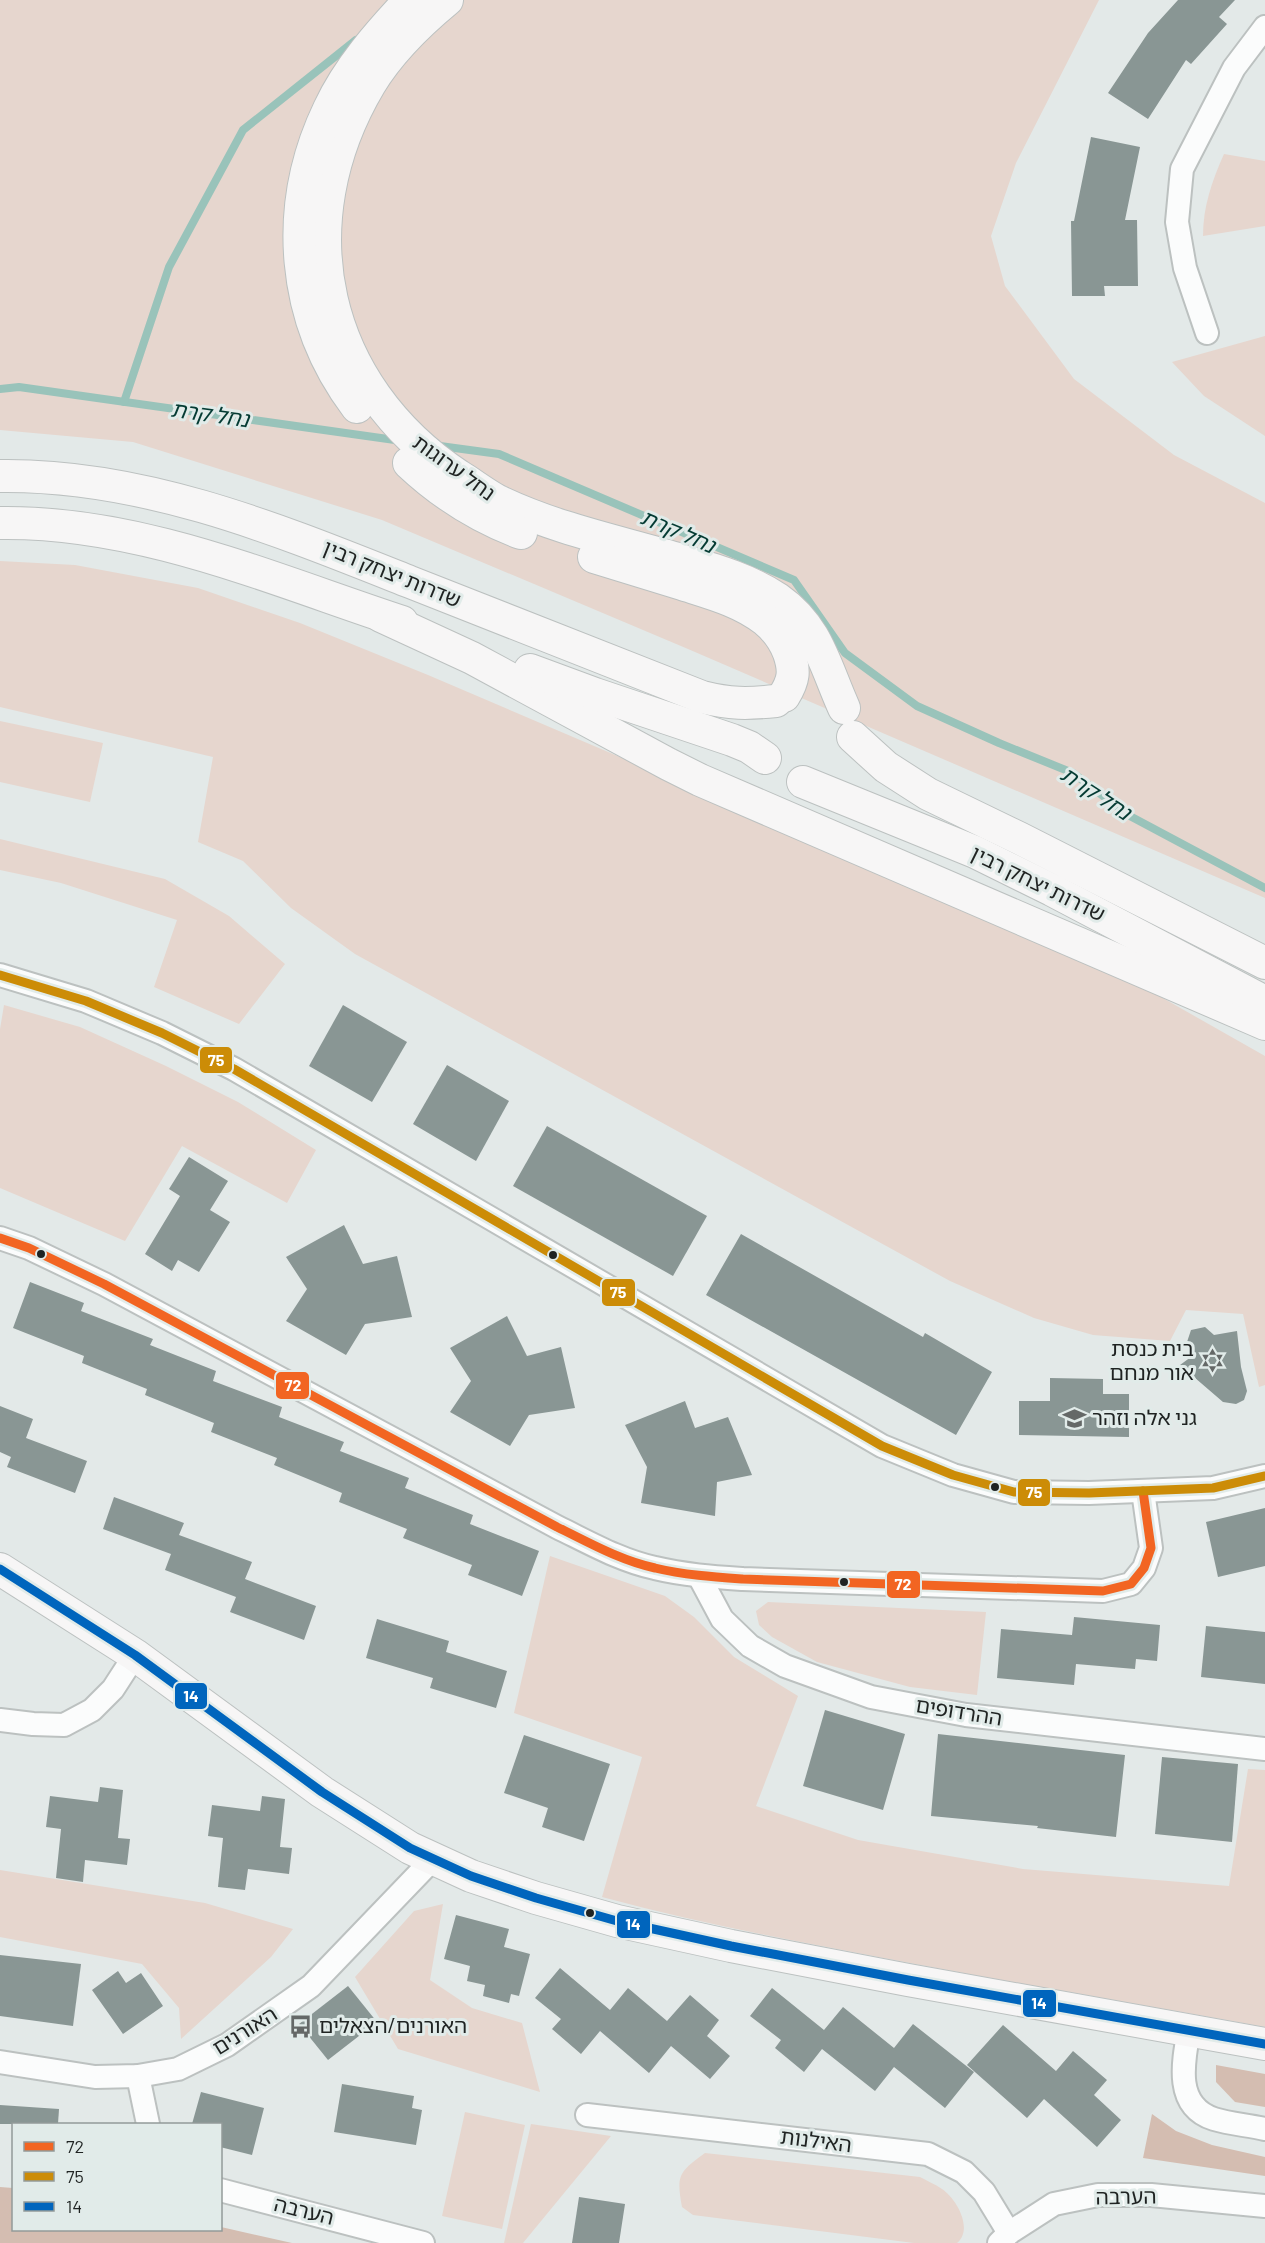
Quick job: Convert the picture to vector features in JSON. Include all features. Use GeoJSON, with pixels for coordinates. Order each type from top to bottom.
{"type":"FeatureCollection","features":[{"type":"Feature","properties":{"kind":"main road","name":"נחל ערוגות"},"geometry":{"type":"LineString","coordinates":[[410,0],[368,47],[346,79],[329,108],[315,141],[306,174],[298,244],[301,274],[318,338],[331,366],[351,400],[393,449],[448,496],[477,514],[548,543],[723,597],[746,607],[765,620],[778,632],[786,644],[794,671],[793,681],[780,698]]}},
{"type":"Feature","properties":{"kind":"main road","name":"נחל ערוגות"},"geometry":{"type":"LineString","coordinates":[[447,0],[415,29],[381,68],[357,108],[335,164],[324,221],[324,251],[333,304],[356,366],[371,391],[410,436],[448,469],[498,500],[552,522],[727,574],[764,590],[781,601],[810,630],[818,644],[849,722]]}},
{"type":"Feature","properties":{"kind":"main road","name":"שדרות יצחק רבין"},"geometry":{"type":"LineString","coordinates":[[0,476],[58,478],[125,487],[185,501],[316,544],[702,696],[725,703],[745,704],[780,698]]}},
{"type":"Feature","properties":{"kind":"main road","name":"שדרות יצחק רבין"},"geometry":{"type":"LineString","coordinates":[[0,523],[54,525],[117,533],[234,565],[595,694],[732,740],[749,747],[765,758]]}},
{"type":"Feature","properties":{"kind":"main road"},"geometry":{"type":"LineString","coordinates":[[381,616],[472,658],[700,780],[1265,1024]]}},
{"type":"Feature","properties":{"kind":"main road"},"geometry":{"type":"LineString","coordinates":[[804,689],[819,691],[833,697],[849,722],[851,751],[843,765],[832,775],[818,781],[803,782],[788,779],[775,770],[765,758],[760,743],[760,728],[766,713],[780,698],[804,689]]}},
{"type":"Feature","properties":{"kind":"main road","name":"שדרות יצחק רבין"},"geometry":{"type":"LineString","coordinates":[[849,722],[886,767],[928,794],[1265,963]]}},
{"type":"Feature","properties":{"kind":"main road","name":"שדרות יצחק רבין"},"geometry":{"type":"LineString","coordinates":[[803,782],[984,856],[1265,1002]]}},
{"type":"Feature","properties":{"kind":"main road"},"geometry":{"type":"LineString","coordinates":[[0,1569],[135,1655],[322,1792],[410,1848],[471,1876],[536,1898],[617,1921],[908,1980],[1265,2044]]}},
{"type":"Feature","properties":{"kind":"street"},"geometry":{"type":"LineString","coordinates":[[1207,333],[1185,268],[1177,222],[1182,169],[1234,68],[1265,27]]}},
{"type":"Feature","properties":{"kind":"street"},"geometry":{"type":"LineString","coordinates":[[0,975],[86,1001],[162,1033],[234,1069],[882,1446],[953,1475],[1014,1492],[1089,1493],[1213,1488],[1265,1476]]}},
{"type":"Feature","properties":{"kind":"street"},"geometry":{"type":"LineString","coordinates":[[0,1238],[29,1248],[104,1284],[599,1548],[653,1568],[699,1576],[755,1580],[1103,1591],[1131,1584],[1144,1568],[1151,1548],[1143,1491]]}},
{"type":"Feature","properties":{"kind":"street","name":"ההרדופים"},"geometry":{"type":"LineString","coordinates":[[699,1576],[722,1619],[750,1646],[785,1666],[871,1697],[966,1715],[1265,1749]]}},
{"type":"Feature","properties":{"kind":"street"},"geometry":{"type":"LineString","coordinates":[[0,1720],[64,1725],[92,1710],[113,1689],[135,1655]]}},
{"type":"Feature","properties":{"kind":"street","name":"האורנים"},"geometry":{"type":"LineString","coordinates":[[0,2062],[95,2077],[138,2076],[178,2069],[219,2049],[267,2019],[311,1986],[433,1858]]}},
{"type":"Feature","properties":{"kind":"street"},"geometry":{"type":"LineString","coordinates":[[1189,2030],[1184,2059],[1183,2085],[1194,2109],[1213,2118],[1265,2128]]}},
{"type":"Feature","properties":{"kind":"street"},"geometry":{"type":"LineString","coordinates":[[138,2076],[148,2123]]}},
{"type":"Feature","properties":{"kind":"street","name":"האילנות"},"geometry":{"type":"LineString","coordinates":[[587,2115],[928,2154],[964,2172],[984,2192],[1004,2238]]}},
{"type":"Feature","properties":{"kind":"street","name":"הערבה"},"geometry":{"type":"LineString","coordinates":[[222,2191],[423,2243]]}},
{"type":"Feature","properties":{"kind":"street","name":"הערבה"},"geometry":{"type":"LineString","coordinates":[[1004,2238],[1054,2204],[1098,2195],[1151,2195],[1265,2206]]}},
{"type":"Feature","properties":{"kind":"shaded area"},"geometry":{"type":"Polygon","coordinates":[[[0,0],[1099,0],[1016,163],[991,236],[1005,286],[1074,379],[1174,455],[1265,503],[1265,898],[688,649],[382,520],[133,442],[0,430],[0,0]]]}},
{"type":"Feature","properties":{"kind":"shaded area"},"geometry":{"type":"Polygon","coordinates":[[[1224,154],[1265,161],[1265,226],[1203,236],[1209,194],[1224,154]]]}},
{"type":"Feature","properties":{"kind":"shaded area"},"geometry":{"type":"Polygon","coordinates":[[[1265,336],[1265,436],[1204,396],[1172,362],[1265,336]]]}},
{"type":"Feature","properties":{"kind":"shaded area"},"geometry":{"type":"Polygon","coordinates":[[[0,561],[75,565],[198,588],[300,623],[428,675],[992,916],[1131,980],[1265,1056],[1265,1385],[1259,1387],[1243,1314],[1186,1310],[1170,1341],[1093,1335],[1034,1318],[950,1281],[355,954],[291,908],[243,861],[198,842],[213,757],[0,707],[0,561]]]}},
{"type":"Feature","properties":{"kind":"shaded area"},"geometry":{"type":"Polygon","coordinates":[[[0,721],[103,743],[90,802],[0,782],[0,721]]]}},
{"type":"Feature","properties":{"kind":"shaded area"},"geometry":{"type":"Polygon","coordinates":[[[0,839],[165,879],[229,916],[285,964],[239,1024],[154,987],[177,920],[61,883],[0,870],[0,839]]]}},
{"type":"Feature","properties":{"kind":"shaded area"},"geometry":{"type":"Polygon","coordinates":[[[4,1005],[80,1027],[166,1066],[238,1102],[316,1150],[287,1203],[182,1146],[125,1241],[0,1188],[0,1029],[4,1005]]]}},
{"type":"Feature","properties":{"kind":"shaded area"},"geometry":{"type":"Polygon","coordinates":[[[550,1556],[665,1596],[694,1617],[734,1657],[798,1696],[756,1806],[858,1840],[1023,1869],[1229,1886],[1248,1769],[1265,1770],[1265,2027],[807,1943],[690,1919],[602,1897],[642,1757],[514,1713],[550,1556]]]}},
{"type":"Feature","properties":{"kind":"shaded area"},"geometry":{"type":"Polygon","coordinates":[[[768,1602],[986,1612],[977,1695],[910,1687],[817,1662],[772,1637],[759,1625],[756,1611],[768,1602]]]}},
{"type":"Feature","properties":{"kind":"shaded area"},"geometry":{"type":"Polygon","coordinates":[[[0,1870],[205,1903],[293,1929],[271,1957],[181,2039],[179,2008],[142,1964],[0,1937],[0,1870]]]}},
{"type":"Feature","properties":{"kind":"shaded area"},"geometry":{"type":"Polygon","coordinates":[[[443,1904],[430,1980],[472,2008],[522,2023],[540,2092],[398,2049],[355,1977],[414,1911],[443,1904]]]}},
{"type":"Feature","properties":{"kind":"shaded area"},"geometry":{"type":"Polygon","coordinates":[[[1216,2065],[1265,2074],[1265,2107],[1235,2102],[1216,2082],[1216,2065]]]}},
{"type":"Feature","properties":{"kind":"shaded area"},"geometry":{"type":"Polygon","coordinates":[[[465,2112],[525,2125],[502,2229],[442,2216],[465,2112]]]}},
{"type":"Feature","properties":{"kind":"shaded area"},"geometry":{"type":"Polygon","coordinates":[[[1152,2114],[1176,2131],[1212,2145],[1265,2157],[1265,2176],[1143,2158],[1152,2114]]]}},
{"type":"Feature","properties":{"kind":"shaded area"},"geometry":{"type":"Polygon","coordinates":[[[531,2124],[611,2136],[523,2243],[504,2243],[531,2124]]]}},
{"type":"Feature","properties":{"kind":"shaded area"},"geometry":{"type":"Polygon","coordinates":[[[705,2153],[920,2177],[942,2189],[953,2199],[963,2222],[962,2237],[957,2243],[914,2243],[693,2215],[682,2207],[680,2181],[685,2170],[705,2153]]]}},
{"type":"Feature","properties":{"kind":"shaded area"},"geometry":{"type":"Polygon","coordinates":[[[0,2187],[12,2188],[12,2231],[222,2231],[222,2227],[292,2243],[0,2243],[0,2187]]]}},
{"type":"Feature","properties":{"kind":"building"},"geometry":{"type":"Polygon","coordinates":[[[1178,0],[1235,0],[1219,17],[1227,24],[1191,64],[1186,60],[1148,119],[1108,93],[1148,33],[1178,0]]]}},
{"type":"Feature","properties":{"kind":"building"},"geometry":{"type":"Polygon","coordinates":[[[1091,137],[1140,147],[1125,220],[1137,220],[1138,286],[1104,286],[1105,296],[1072,296],[1071,221],[1074,221],[1091,137]]]}},
{"type":"Feature","properties":{"kind":"building"},"geometry":{"type":"Polygon","coordinates":[[[343,1005],[407,1042],[372,1102],[309,1066],[343,1005]]]}},
{"type":"Feature","properties":{"kind":"building"},"geometry":{"type":"Polygon","coordinates":[[[447,1065],[509,1101],[476,1161],[413,1124],[447,1065]]]}},
{"type":"Feature","properties":{"kind":"building"},"geometry":{"type":"Polygon","coordinates":[[[547,1126],[707,1216],[673,1276],[513,1186],[547,1126]]]}},
{"type":"Feature","properties":{"kind":"building"},"geometry":{"type":"Polygon","coordinates":[[[189,1157],[228,1181],[210,1210],[230,1222],[199,1272],[178,1260],[172,1271],[145,1254],[180,1196],[169,1189],[189,1157]]]}},
{"type":"Feature","properties":{"kind":"building"},"geometry":{"type":"Polygon","coordinates":[[[344,1225],[363,1264],[397,1256],[412,1317],[365,1324],[346,1355],[286,1321],[307,1289],[286,1257],[344,1225]]]}},
{"type":"Feature","properties":{"kind":"building"},"geometry":{"type":"Polygon","coordinates":[[[741,1234],[923,1337],[925,1333],[992,1372],[956,1435],[706,1295],[741,1234]]]}},
{"type":"Feature","properties":{"kind":"building"},"geometry":{"type":"Polygon","coordinates":[[[30,1282],[84,1303],[81,1311],[153,1339],[150,1345],[216,1371],[213,1381],[282,1407],[279,1417],[344,1442],[340,1451],[409,1478],[405,1488],[473,1515],[470,1524],[539,1551],[522,1596],[468,1575],[472,1565],[403,1538],[407,1529],[339,1502],[342,1493],[274,1465],[277,1458],[211,1432],[214,1423],[145,1395],[147,1389],[82,1363],[84,1356],[13,1328],[30,1282]]]}},
{"type":"Feature","properties":{"kind":"building"},"geometry":{"type":"Polygon","coordinates":[[[507,1316],[527,1356],[561,1347],[575,1408],[529,1415],[510,1446],[450,1412],[471,1381],[450,1348],[507,1316]]]}},
{"type":"Feature","properties":{"kind":"building"},"geometry":{"type":"Polygon","coordinates":[[[1205,1327],[1214,1335],[1237,1331],[1241,1367],[1247,1391],[1244,1400],[1236,1404],[1223,1402],[1180,1365],[1195,1354],[1186,1345],[1191,1330],[1205,1327]]]}},
{"type":"Feature","properties":{"kind":"building","name":"גני אלה וזהר"},"geometry":{"type":"Polygon","coordinates":[[[1050,1378],[1103,1379],[1103,1394],[1129,1394],[1129,1437],[1019,1435],[1019,1401],[1050,1401],[1050,1378]]]}},
{"type":"Feature","properties":{"kind":"building"},"geometry":{"type":"Polygon","coordinates":[[[685,1401],[695,1428],[728,1417],[752,1475],[717,1482],[715,1516],[641,1503],[647,1467],[625,1425],[685,1401]]]}},
{"type":"Feature","properties":{"kind":"building"},"geometry":{"type":"Polygon","coordinates":[[[0,1406],[33,1419],[26,1438],[87,1461],[75,1493],[7,1467],[11,1457],[0,1452],[0,1406]]]}},
{"type":"Feature","properties":{"kind":"building"},"geometry":{"type":"Polygon","coordinates":[[[114,1497],[184,1523],[179,1535],[252,1562],[245,1579],[316,1606],[304,1640],[230,1612],[236,1597],[165,1570],[171,1554],[103,1529],[114,1497]]]}},
{"type":"Feature","properties":{"kind":"building"},"geometry":{"type":"Polygon","coordinates":[[[1265,1508],[1265,1566],[1218,1577],[1206,1522],[1265,1508]]]}},
{"type":"Feature","properties":{"kind":"building"},"geometry":{"type":"Polygon","coordinates":[[[1074,1617],[1160,1625],[1157,1661],[1136,1659],[1135,1669],[1076,1664],[1074,1685],[997,1678],[1001,1629],[1072,1635],[1074,1617]]]}},
{"type":"Feature","properties":{"kind":"building"},"geometry":{"type":"Polygon","coordinates":[[[377,1619],[449,1641],[446,1652],[507,1671],[496,1708],[430,1688],[433,1678],[366,1658],[377,1619]]]}},
{"type":"Feature","properties":{"kind":"building"},"geometry":{"type":"Polygon","coordinates":[[[1206,1626],[1265,1632],[1265,1684],[1201,1677],[1206,1626]]]}},
{"type":"Feature","properties":{"kind":"building"},"geometry":{"type":"Polygon","coordinates":[[[825,1710],[905,1734],[883,1810],[803,1786],[825,1710]]]}},
{"type":"Feature","properties":{"kind":"building"},"geometry":{"type":"Polygon","coordinates":[[[938,1734],[1125,1755],[1116,1837],[1037,1828],[1038,1826],[931,1816],[938,1734]]]}},
{"type":"Feature","properties":{"kind":"building"},"geometry":{"type":"Polygon","coordinates":[[[524,1735],[610,1764],[584,1841],[542,1827],[548,1808],[504,1793],[524,1735]]]}},
{"type":"Feature","properties":{"kind":"building"},"geometry":{"type":"Polygon","coordinates":[[[1162,1757],[1238,1764],[1232,1842],[1155,1834],[1162,1757]]]}},
{"type":"Feature","properties":{"kind":"building"},"geometry":{"type":"Polygon","coordinates":[[[100,1787],[123,1790],[118,1838],[130,1839],[127,1865],[85,1860],[83,1882],[56,1878],[61,1829],[46,1827],[50,1796],[98,1802],[100,1787]]]}},
{"type":"Feature","properties":{"kind":"building"},"geometry":{"type":"Polygon","coordinates":[[[262,1796],[285,1799],[280,1847],[292,1848],[289,1874],[248,1869],[245,1890],[218,1887],[223,1838],[208,1836],[212,1805],[260,1811],[262,1796]]]}},
{"type":"Feature","properties":{"kind":"building"},"geometry":{"type":"Polygon","coordinates":[[[456,1915],[509,1929],[504,1947],[530,1954],[519,1996],[511,1994],[509,2003],[483,1996],[485,1985],[467,1981],[470,1966],[444,1959],[456,1915]]]}},
{"type":"Feature","properties":{"kind":"building"},"geometry":{"type":"Polygon","coordinates":[[[0,1955],[81,1964],[73,2026],[0,2016],[0,1955]]]}},
{"type":"Feature","properties":{"kind":"building"},"geometry":{"type":"Polygon","coordinates":[[[560,1968],[610,2010],[628,1988],[667,2021],[690,1995],[719,2020],[707,2036],[730,2056],[710,2079],[671,2046],[649,2073],[600,2031],[581,2054],[552,2029],[561,2019],[535,1998],[560,1968]]]}},
{"type":"Feature","properties":{"kind":"building"},"geometry":{"type":"Polygon","coordinates":[[[118,1971],[126,1983],[141,1973],[163,2006],[123,2034],[92,1990],[118,1971]]]}},
{"type":"Feature","properties":{"kind":"building"},"geometry":{"type":"Polygon","coordinates":[[[348,1986],[377,2022],[328,2060],[299,2024],[348,1986]]]}},
{"type":"Feature","properties":{"kind":"building"},"geometry":{"type":"Polygon","coordinates":[[[772,1988],[824,2030],[843,2007],[894,2048],[913,2024],[974,2072],[945,2108],[894,2067],[875,2091],[822,2049],[804,2072],[775,2048],[781,2040],[750,2016],[772,1988]]]}},
{"type":"Feature","properties":{"kind":"building"},"geometry":{"type":"Polygon","coordinates":[[[1003,2025],[1056,2071],[1073,2051],[1107,2080],[1094,2095],[1121,2120],[1097,2147],[1044,2099],[1027,2118],[967,2065],[1003,2025]]]}},
{"type":"Feature","properties":{"kind":"building"},"geometry":{"type":"Polygon","coordinates":[[[342,2084],[414,2096],[412,2108],[422,2110],[416,2145],[334,2132],[342,2084]]]}},
{"type":"Feature","properties":{"kind":"building"},"geometry":{"type":"Polygon","coordinates":[[[201,2092],[264,2108],[252,2155],[222,2148],[222,2123],[192,2123],[201,2092]]]}},
{"type":"Feature","properties":{"kind":"building"},"geometry":{"type":"Polygon","coordinates":[[[0,2105],[59,2109],[58,2123],[0,2124],[0,2105]]]}},
{"type":"Feature","properties":{"kind":"building"},"geometry":{"type":"Polygon","coordinates":[[[579,2197],[625,2204],[619,2243],[572,2243],[579,2197]]]}},
{"type":"Feature","properties":{"kind":"waterway"},"geometry":{"type":"LineString","coordinates":[[124,402],[169,267],[243,130],[356,40]]}},
{"type":"Feature","properties":{"kind":"waterway","name":"נחל קרת"},"geometry":{"type":"LineString","coordinates":[[0,389],[19,387],[402,441]]}},
{"type":"Feature","properties":{"kind":"waterway","name":"נחל קרת"},"geometry":{"type":"LineString","coordinates":[[440,446],[499,454],[794,580],[845,653],[917,706],[1073,773],[1128,815],[1265,888]]}},
{"type":"Feature","properties":{"kind":"transit line","name":"75"},"geometry":{"type":"LineString","coordinates":[[0,975],[86,1001],[162,1033],[234,1069],[882,1446],[953,1475],[1014,1492],[1089,1493],[1213,1488],[1265,1476]]}},
{"type":"Feature","properties":{"kind":"transit line","name":"72"},"geometry":{"type":"LineString","coordinates":[[0,1238],[29,1248],[104,1284],[557,1527],[617,1556],[655,1568],[688,1574],[743,1579],[1103,1591],[1131,1584],[1144,1568],[1151,1548],[1143,1491]]}},
{"type":"Feature","properties":{"kind":"transit line","name":"14"},"geometry":{"type":"LineString","coordinates":[[0,1569],[135,1655],[322,1792],[410,1848],[471,1876],[536,1898],[617,1921],[731,1946],[1265,2044]]}},
{"type":"Feature","properties":{"kind":"place","name":"בית כנסת אור מנחם"},"geometry":{"type":"Point","coordinates":[1212,1361]}},
{"type":"Feature","properties":{"kind":"place","name":"גני אלה וזהר"},"geometry":{"type":"Point","coordinates":[1074,1418]}},
{"type":"Feature","properties":{"kind":"place","name":"האורנים/הצאלים"},"geometry":{"type":"Point","coordinates":[301,2026]}}]}
